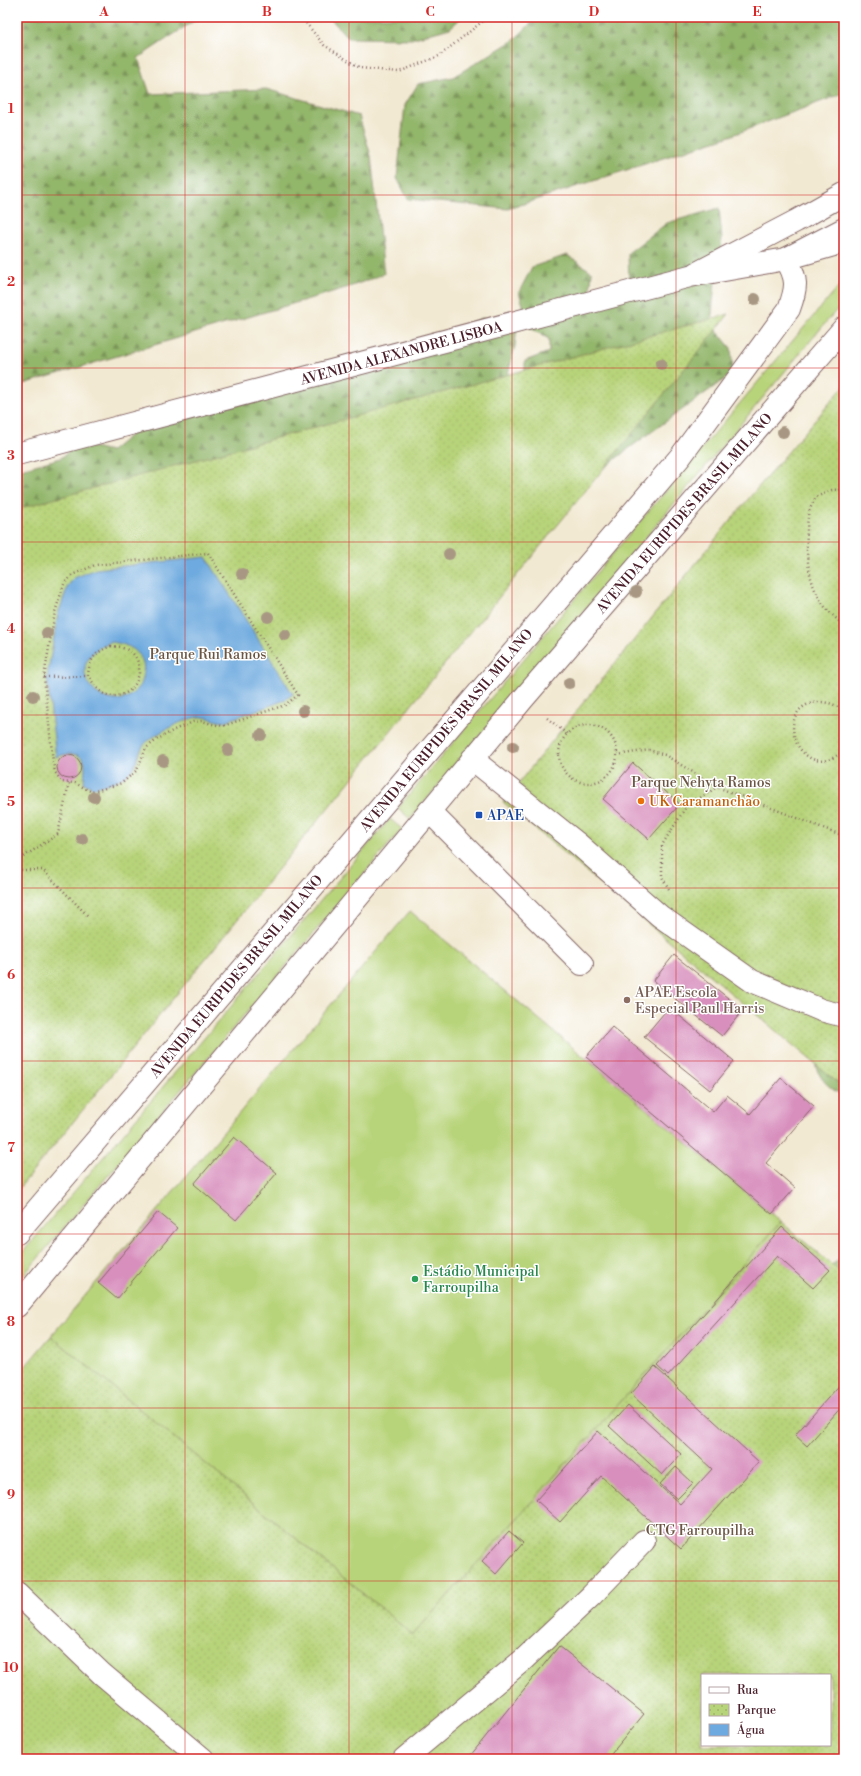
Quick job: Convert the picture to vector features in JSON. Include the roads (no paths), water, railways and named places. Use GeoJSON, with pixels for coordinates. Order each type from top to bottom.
{"type":"FeatureCollection","features":[{"type":"Feature","properties":{"kind":"main road"},"geometry":{"type":"LineString","coordinates":[[690,276],[796,221],[844,194]]}},
{"type":"Feature","properties":{"kind":"main road"},"geometry":{"type":"LineString","coordinates":[[786,258],[844,229]]}},
{"type":"Feature","properties":{"kind":"main road"},"geometry":{"type":"LineString","coordinates":[[786,258],[844,242]]}},
{"type":"Feature","properties":{"kind":"main road","name":"AVENIDA ALEXANDRE LISBOA"},"geometry":{"type":"LineString","coordinates":[[17,454],[690,276],[786,258]]}},
{"type":"Feature","properties":{"kind":"main road","name":"AVENIDA EURIPIDES BRASIL MILANO"},"geometry":{"type":"LineString","coordinates":[[17,1233],[681,456],[789,309],[795,292],[795,285],[794,273],[786,258]]}},
{"type":"Feature","properties":{"kind":"main road","name":"AVENIDA EURIPIDES BRASIL MILANO"},"geometry":{"type":"LineString","coordinates":[[17,1306],[472,759],[844,328]]}},
{"type":"Feature","properties":{"kind":"main road"},"geometry":{"type":"LineString","coordinates":[[472,759],[578,843],[660,916],[752,981],[821,1010],[844,1016]]}},
{"type":"Feature","properties":{"kind":"main road"},"geometry":{"type":"LineString","coordinates":[[429,811],[582,964]]}},
{"type":"Feature","properties":{"kind":"main road"},"geometry":{"type":"LineString","coordinates":[[404,1759],[523,1660],[591,1596],[644,1540]]}},
{"type":"Feature","properties":{"kind":"main road"},"geometry":{"type":"LineString","coordinates":[[17,1593],[102,1674],[202,1759]]}},
{"type":"Feature","properties":{"kind":"water"},"geometry":{"type":"Polygon","coordinates":[[[206,557],[293,694],[283,701],[223,722],[202,717],[180,723],[147,742],[141,748],[135,766],[125,776],[93,788],[84,783],[85,768],[82,758],[75,754],[65,754],[56,757],[47,677],[58,614],[68,586],[74,578],[96,569],[206,557]],[[110,642],[94,652],[86,663],[85,675],[90,686],[99,694],[110,699],[122,699],[133,693],[141,684],[144,673],[141,658],[138,653],[126,645],[110,642]]]}},
{"type":"Feature","properties":{"kind":"place","name":"UK Caramanchão"},"geometry":{"type":"Point","coordinates":[641,801]}},
{"type":"Feature","properties":{"kind":"place","name":"APAE"},"geometry":{"type":"Point","coordinates":[479,815]}},
{"type":"Feature","properties":{"kind":"place","name":"APAE Escola Especial Paul Harris"},"geometry":{"type":"Point","coordinates":[627,1000]}},
{"type":"Feature","properties":{"kind":"place","name":"Estádio Municipal Farroupilha"},"geometry":{"type":"Point","coordinates":[415,1279]}},
{"type":"Feature","properties":{"kind":"park label","name":"Parque Rui Ramos"},"geometry":{"type":"Point","coordinates":[208,654]}},
{"type":"Feature","properties":{"kind":"park label","name":"Parque Nehyta Ramos"},"geometry":{"type":"Point","coordinates":[701,782]}},
{"type":"Feature","properties":{"kind":"park label","name":"CTG Farroupilha"},"geometry":{"type":"Point","coordinates":[700,1530]}}]}
